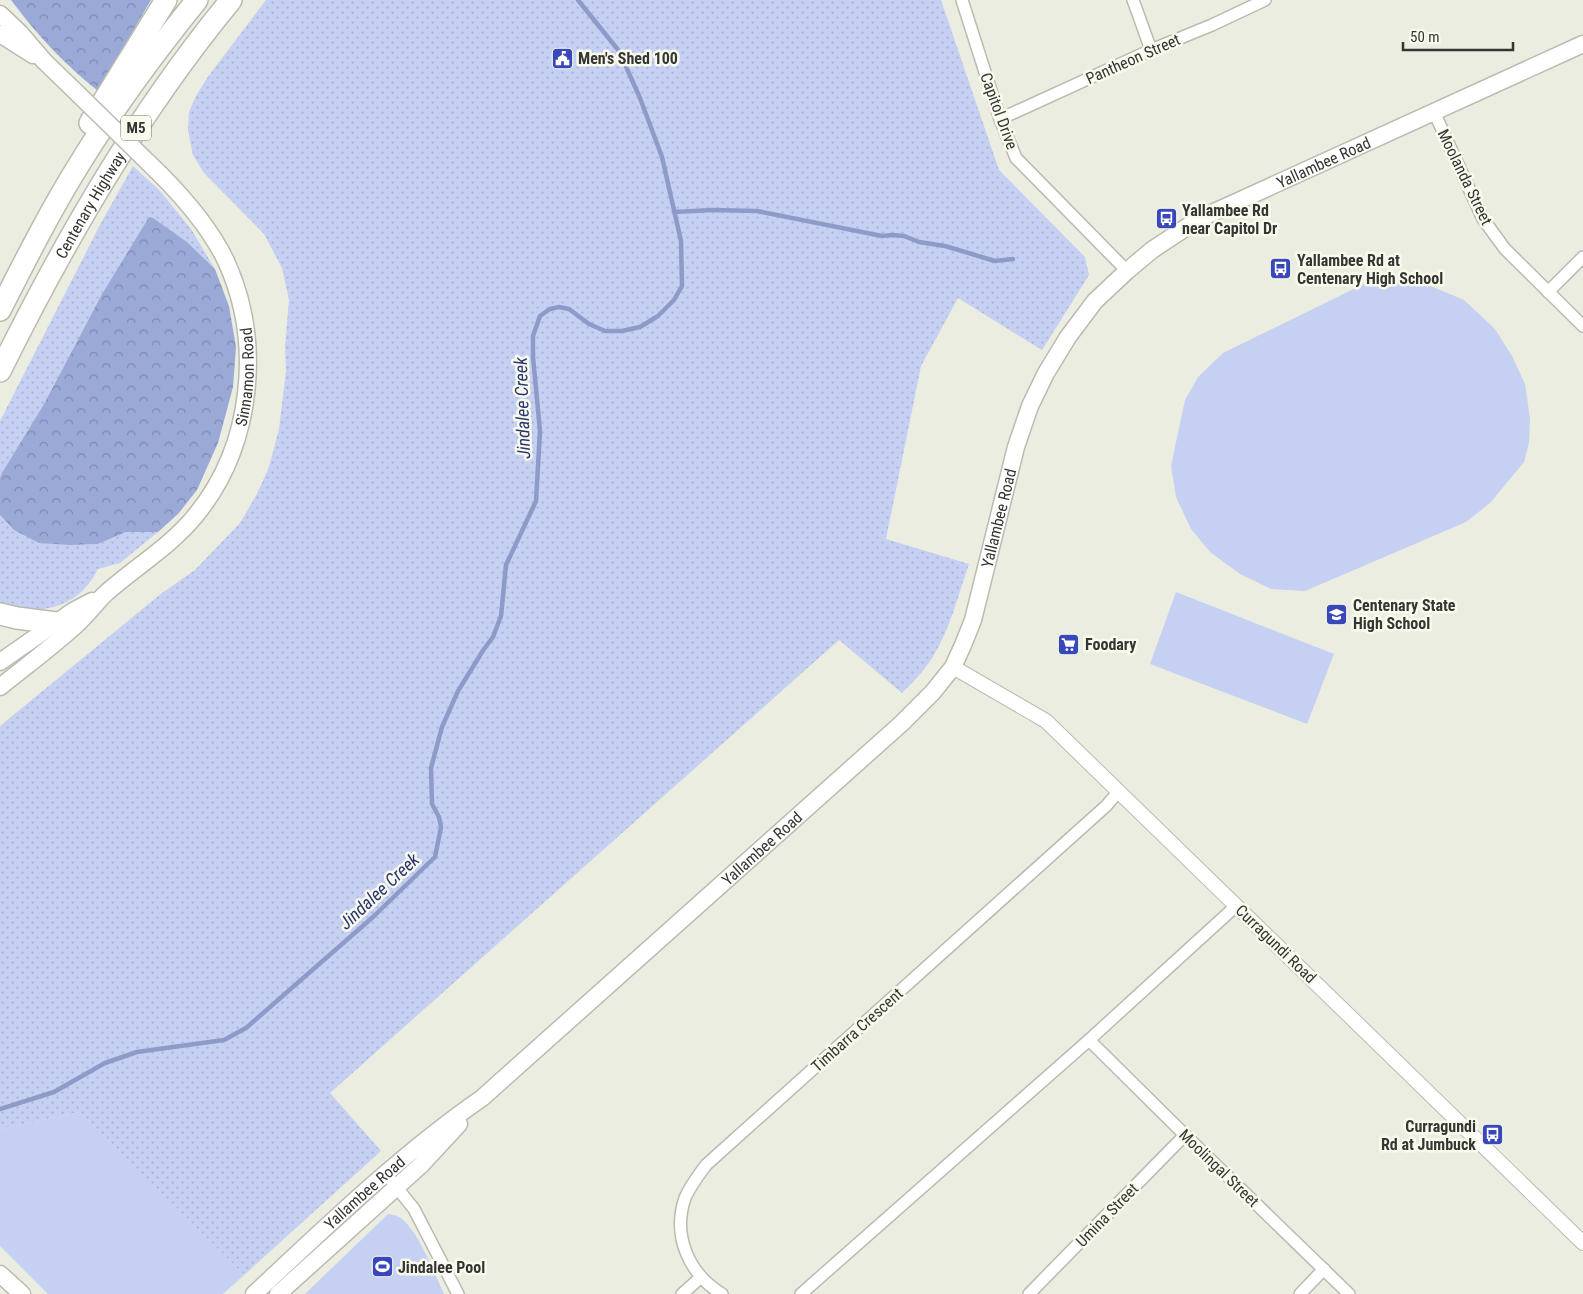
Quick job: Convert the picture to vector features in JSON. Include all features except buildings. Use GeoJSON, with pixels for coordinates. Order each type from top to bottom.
{"type":"FeatureCollection","features":[{"type":"Feature","properties":{"kind":"highway"},"geometry":{"type":"LineString","coordinates":[[80,164],[84,132],[166,0]]}},
{"type":"Feature","properties":{"kind":"highway","name":"Centenary Highway"},"geometry":{"type":"LineString","coordinates":[[0,310],[80,164],[143,71],[197,0]]}},
{"type":"Feature","properties":{"kind":"highway","name":"Centenary Highway"},"geometry":{"type":"LineString","coordinates":[[0,371],[83,212],[114,162],[145,114],[231,0]]}},
{"type":"Feature","properties":{"kind":"highway"},"geometry":{"type":"LineString","coordinates":[[0,614],[56,623]]}},
{"type":"Feature","properties":{"kind":"main road","name":"Sinnamon Road"},"geometry":{"type":"LineString","coordinates":[[0,14],[20,33],[44,61],[160,174],[201,220],[226,261],[234,282],[243,311],[248,360],[247,388],[243,413],[234,444],[210,496],[197,514],[167,546],[105,594],[76,624],[0,686]]}},
{"type":"Feature","properties":{"kind":"main road","name":"Sinnamon Road"},"geometry":{"type":"LineString","coordinates":[[0,34],[44,61]]}},
{"type":"Feature","properties":{"kind":"main road","name":"Yallambee Road"},"geometry":{"type":"LineString","coordinates":[[254,1294],[392,1180],[421,1165],[482,1098],[908,718],[933,692],[953,667],[973,620],[1016,446],[1030,406],[1046,373],[1068,337],[1095,301],[1152,250],[1199,219],[1583,44]]}},
{"type":"Feature","properties":{"kind":"main road","name":"Sinnamon Road"},"geometry":{"type":"LineString","coordinates":[[0,662],[73,611],[105,594]]}},
{"type":"Feature","properties":{"kind":"main road","name":"Yallambee Road"},"geometry":{"type":"LineString","coordinates":[[278,1294],[392,1180]]}},
{"type":"Feature","properties":{"kind":"main road"},"geometry":{"type":"LineString","coordinates":[[0,1274],[22,1294]]}},
{"type":"Feature","properties":{"kind":"main road"},"geometry":{"type":"LineString","coordinates":[[0,1285],[8,1294]]}},
{"type":"Feature","properties":{"kind":"street","name":"Capitol Drive"},"geometry":{"type":"LineString","coordinates":[[962,0],[1000,119],[1016,158],[1127,271]]}},
{"type":"Feature","properties":{"kind":"street"},"geometry":{"type":"LineString","coordinates":[[1133,0],[1151,50]]}},
{"type":"Feature","properties":{"kind":"street","name":"Pantheon Street"},"geometry":{"type":"LineString","coordinates":[[1000,119],[1265,0]]}},
{"type":"Feature","properties":{"kind":"street","name":"Moolanda Street"},"geometry":{"type":"LineString","coordinates":[[1434,112],[1483,219],[1505,250],[1583,326]]}},
{"type":"Feature","properties":{"kind":"street"},"geometry":{"type":"LineString","coordinates":[[1548,292],[1583,257]]}},
{"type":"Feature","properties":{"kind":"street","name":"Curragundi Road"},"geometry":{"type":"LineString","coordinates":[[953,667],[1046,721],[1583,1243]]}},
{"type":"Feature","properties":{"kind":"street","name":"Timbarra Crescent"},"geometry":{"type":"LineString","coordinates":[[722,1294],[700,1278],[683,1247],[680,1232],[680,1215],[686,1198],[693,1183],[706,1165],[978,922],[1106,806],[1119,791]]}},
{"type":"Feature","properties":{"kind":"street"},"geometry":{"type":"LineString","coordinates":[[801,1294],[1089,1040],[1236,906]]}},
{"type":"Feature","properties":{"kind":"street","name":"Moolingal Street"},"geometry":{"type":"LineString","coordinates":[[1089,1040],[1184,1135],[1349,1294]]}},
{"type":"Feature","properties":{"kind":"street","name":"Umina Street"},"geometry":{"type":"LineString","coordinates":[[1029,1294],[1184,1135]]}},
{"type":"Feature","properties":{"kind":"street"},"geometry":{"type":"LineString","coordinates":[[392,1180],[414,1209],[458,1294]]}},
{"type":"Feature","properties":{"kind":"street"},"geometry":{"type":"LineString","coordinates":[[1300,1294],[1324,1269]]}},
{"type":"Feature","properties":{"kind":"street"},"geometry":{"type":"LineString","coordinates":[[682,1294],[700,1278]]}},
{"type":"Feature","properties":{"kind":"shaded area"},"geometry":{"type":"Polygon","coordinates":[[[266,0],[941,0],[999,170],[1085,257],[1089,275],[1042,350],[958,298],[921,366],[886,539],[969,564],[944,636],[922,672],[902,693],[839,640],[330,1093],[381,1151],[244,1275],[80,1112],[0,1129],[0,726],[162,593],[195,570],[240,523],[257,494],[269,467],[279,429],[286,371],[285,346],[289,300],[282,268],[264,234],[204,173],[193,155],[188,130],[189,112],[196,96],[207,78],[266,0]]]}},
{"type":"Feature","properties":{"kind":"shaded area"},"geometry":{"type":"Polygon","coordinates":[[[133,166],[161,192],[191,229],[215,269],[187,242],[149,217],[102,294],[44,404],[0,478],[0,421],[101,223],[133,166]]]}},
{"type":"Feature","properties":{"kind":"shaded area"},"geometry":{"type":"Polygon","coordinates":[[[1403,278],[1433,287],[1464,300],[1495,329],[1512,356],[1525,384],[1530,419],[1529,443],[1524,462],[1490,503],[1466,522],[1305,591],[1271,589],[1240,574],[1210,552],[1191,529],[1176,497],[1171,466],[1185,400],[1198,377],[1223,353],[1364,284],[1403,278]]]}},
{"type":"Feature","properties":{"kind":"shaded area"},"geometry":{"type":"Polygon","coordinates":[[[0,515],[14,530],[71,545],[98,544],[126,532],[158,532],[120,563],[98,569],[87,586],[69,601],[46,609],[22,609],[0,602],[0,515]]]}},
{"type":"Feature","properties":{"kind":"shaded area"},"geometry":{"type":"Polygon","coordinates":[[[1176,592],[1334,654],[1307,724],[1150,664],[1176,592]]]}},
{"type":"Feature","properties":{"kind":"shaded area"},"geometry":{"type":"Polygon","coordinates":[[[80,1112],[244,1275],[223,1294],[48,1294],[0,1246],[0,1129],[80,1112]]]}},
{"type":"Feature","properties":{"kind":"shaded area","name":"Jindalee Pool"},"geometry":{"type":"Polygon","coordinates":[[[388,1214],[399,1217],[406,1222],[425,1252],[444,1294],[305,1294],[388,1214]]]}},
{"type":"Feature","properties":{"kind":"green space"},"geometry":{"type":"Polygon","coordinates":[[[11,0],[151,0],[98,91],[52,49],[11,0]]]}},
{"type":"Feature","properties":{"kind":"green space"},"geometry":{"type":"Polygon","coordinates":[[[149,217],[187,242],[215,269],[229,306],[236,347],[233,387],[218,443],[197,490],[178,514],[158,532],[126,532],[98,544],[39,543],[14,530],[0,515],[0,478],[44,404],[102,294],[149,217]]]}},
{"type":"Feature","properties":{"kind":"waterway","name":"Jindalee Creek"},"geometry":{"type":"LineString","coordinates":[[0,1109],[54,1092],[105,1063],[137,1052],[224,1040],[246,1028],[373,917],[435,857],[441,827],[439,817],[432,804],[431,768],[442,727],[458,691],[493,637],[501,616],[506,565],[536,501],[540,431],[533,357],[533,336],[540,316],[550,309],[559,307],[569,309],[589,324],[605,331],[622,331],[640,327],[658,316],[674,300],[682,286],[681,241],[662,157],[640,98],[619,51],[578,0]]}},
{"type":"Feature","properties":{"kind":"waterway"},"geometry":{"type":"LineString","coordinates":[[674,212],[713,210],[757,211],[882,236],[904,236],[919,242],[945,246],[995,261],[1013,259]]}},
{"type":"Feature","properties":{"kind":"place","name":"Men's Shed 100"},"geometry":{"type":"Point","coordinates":[562,58]}},
{"type":"Feature","properties":{"kind":"place","name":"Yallambee Rd near Capitol Dr"},"geometry":{"type":"Point","coordinates":[1166,219]}},
{"type":"Feature","properties":{"kind":"place","name":"Yallambee Rd at Centenary High School"},"geometry":{"type":"Point","coordinates":[1281,269]}},
{"type":"Feature","properties":{"kind":"place","name":"Centenary State High School"},"geometry":{"type":"Point","coordinates":[1337,614]}},
{"type":"Feature","properties":{"kind":"place","name":"Foodary"},"geometry":{"type":"Point","coordinates":[1069,644]}},
{"type":"Feature","properties":{"kind":"place","name":"Curragundi Rd at Jumbuck"},"geometry":{"type":"Point","coordinates":[1492,1135]}},
{"type":"Feature","properties":{"kind":"place","name":"Jindalee Pool"},"geometry":{"type":"Point","coordinates":[382,1267]}}]}
